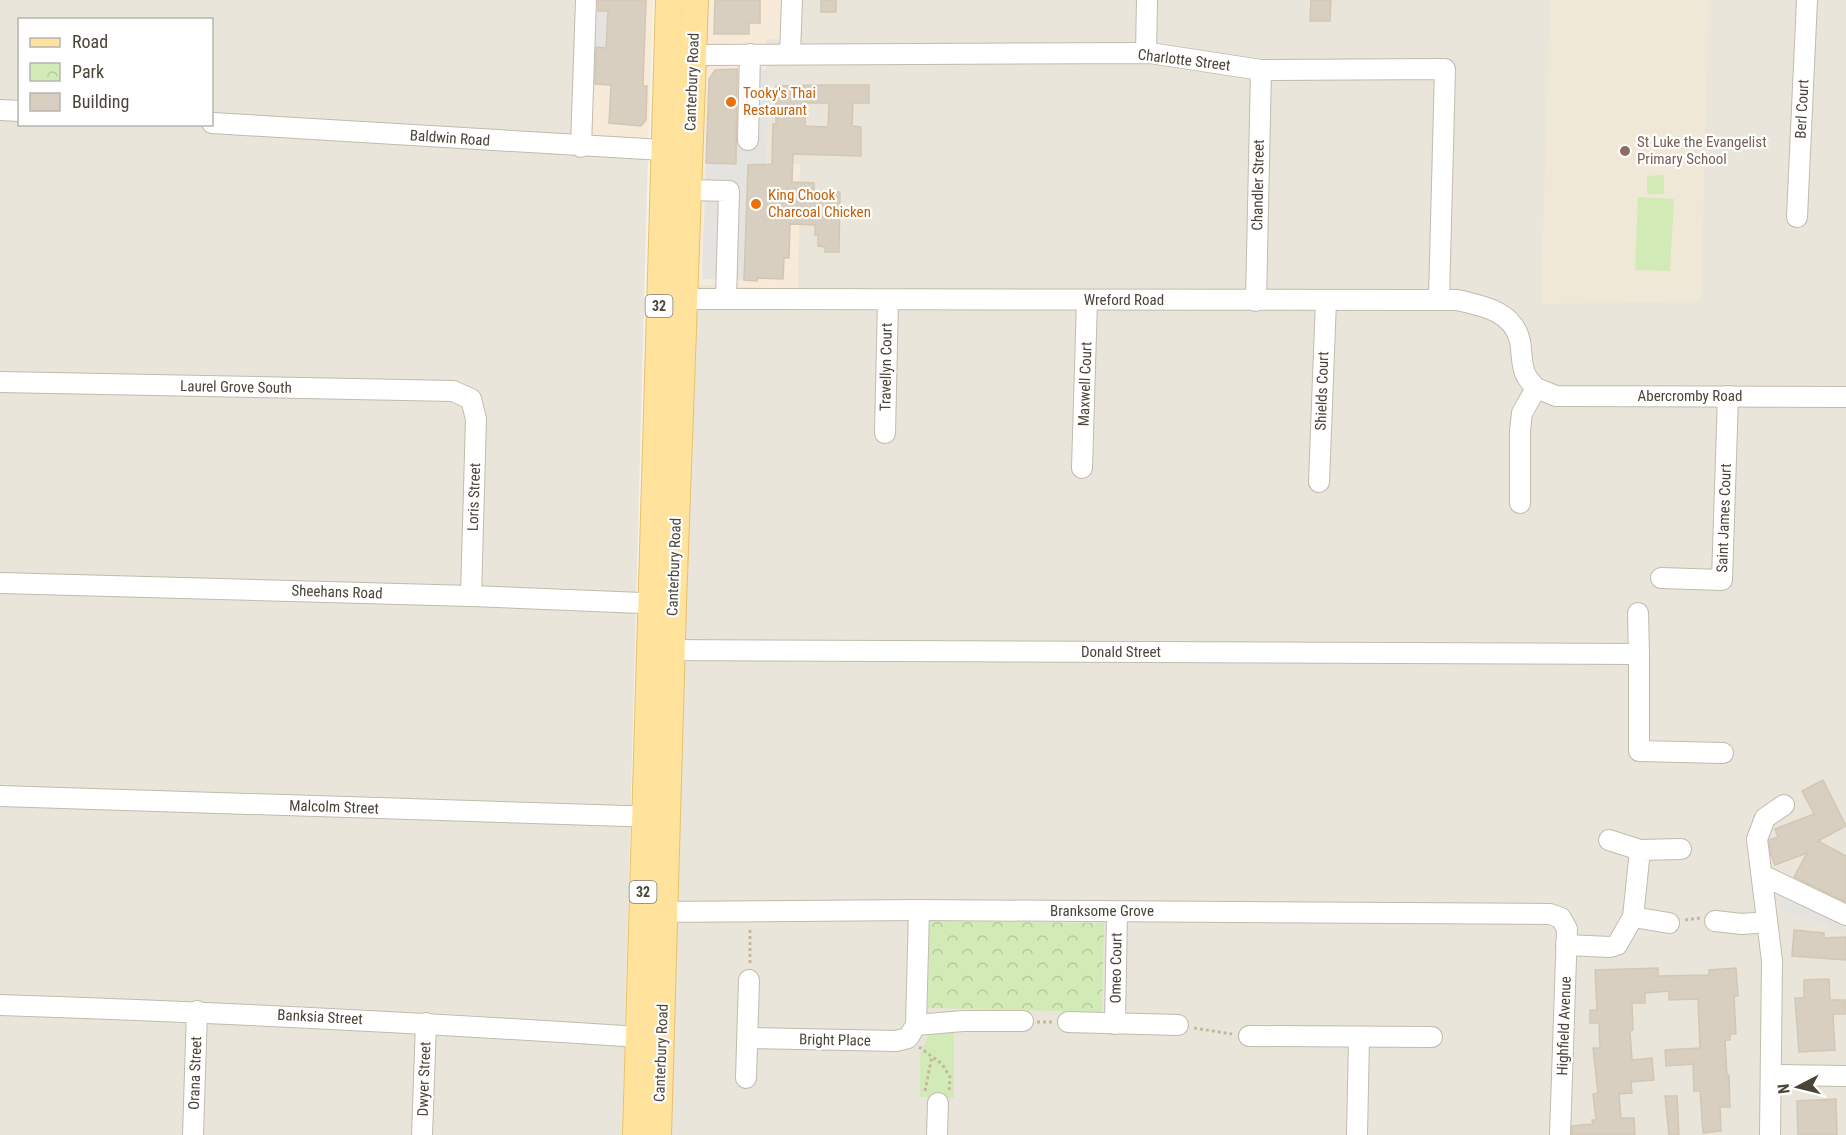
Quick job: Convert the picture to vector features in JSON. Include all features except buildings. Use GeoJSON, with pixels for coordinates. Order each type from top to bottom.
{"type":"FeatureCollection","features":[{"type":"Feature","properties":{"kind":"main road","name":"Canterbury Road"},"geometry":{"type":"LineString","coordinates":[[658,1135],[654,912],[672,299],[664,150],[669,0]]}},
{"type":"Feature","properties":{"kind":"main road","name":"Canterbury Road"},"geometry":{"type":"LineString","coordinates":[[672,299],[688,190],[695,0]]}},
{"type":"Feature","properties":{"kind":"main road","name":"Canterbury Road"},"geometry":{"type":"LineString","coordinates":[[636,1135],[639,1037],[654,912]]}},
{"type":"Feature","properties":{"kind":"street"},"geometry":{"type":"LineString","coordinates":[[581,147],[586,0]]}},
{"type":"Feature","properties":{"kind":"street"},"geometry":{"type":"LineString","coordinates":[[790,54],[792,0]]}},
{"type":"Feature","properties":{"kind":"street"},"geometry":{"type":"LineString","coordinates":[[1146,53],[1148,0]]}},
{"type":"Feature","properties":{"kind":"street","name":"Berl Court"},"geometry":{"type":"LineString","coordinates":[[1797,217],[1808,0]]}},
{"type":"Feature","properties":{"kind":"street","name":"Charlotte Street"},"geometry":{"type":"LineString","coordinates":[[693,54],[1146,53],[1261,70],[1444,69],[1439,299]]}},
{"type":"Feature","properties":{"kind":"street"},"geometry":{"type":"LineString","coordinates":[[748,140],[750,54]]}},
{"type":"Feature","properties":{"kind":"street","name":"Chandler Street"},"geometry":{"type":"LineString","coordinates":[[1256,301],[1261,70]]}},
{"type":"Feature","properties":{"kind":"street"},"geometry":{"type":"LineString","coordinates":[[0,110],[18,111]]}},
{"type":"Feature","properties":{"kind":"street","name":"Baldwin Road"},"geometry":{"type":"LineString","coordinates":[[213,123],[690,152]]}},
{"type":"Feature","properties":{"kind":"street"},"geometry":{"type":"LineString","coordinates":[[688,190],[729,191],[726,299]]}},
{"type":"Feature","properties":{"kind":"street","name":"Wreford Road"},"geometry":{"type":"LineString","coordinates":[[672,299],[1457,300],[1482,305],[1497,311],[1510,321],[1519,337],[1525,374],[1536,388]]}},
{"type":"Feature","properties":{"kind":"street","name":"Travellyn Court"},"geometry":{"type":"LineString","coordinates":[[885,433],[888,300]]}},
{"type":"Feature","properties":{"kind":"street","name":"Maxwell Court"},"geometry":{"type":"LineString","coordinates":[[1082,468],[1087,300]]}},
{"type":"Feature","properties":{"kind":"street","name":"Shields Court"},"geometry":{"type":"LineString","coordinates":[[1319,482],[1326,300]]}},
{"type":"Feature","properties":{"kind":"street","name":"Laurel Grove South"},"geometry":{"type":"LineString","coordinates":[[0,382],[453,391],[471,399]]}},
{"type":"Feature","properties":{"kind":"street"},"geometry":{"type":"LineString","coordinates":[[1520,503],[1522,414],[1536,388]]}},
{"type":"Feature","properties":{"kind":"street","name":"Abercromby Road"},"geometry":{"type":"LineString","coordinates":[[1536,388],[1556,396],[1846,397]]}},
{"type":"Feature","properties":{"kind":"street","name":"Saint James Court"},"geometry":{"type":"LineString","coordinates":[[1661,578],[1722,580],[1728,396]]}},
{"type":"Feature","properties":{"kind":"street","name":"Loris Street"},"geometry":{"type":"LineString","coordinates":[[471,399],[476,419],[471,596]]}},
{"type":"Feature","properties":{"kind":"street","name":"Sheehans Road"},"geometry":{"type":"LineString","coordinates":[[0,583],[471,596],[662,604]]}},
{"type":"Feature","properties":{"kind":"street"},"geometry":{"type":"LineString","coordinates":[[1638,613],[1639,751],[1724,753]]}},
{"type":"Feature","properties":{"kind":"street","name":"Donald Street"},"geometry":{"type":"LineString","coordinates":[[661,650],[1639,654]]}},
{"type":"Feature","properties":{"kind":"street","name":"Malcolm Street"},"geometry":{"type":"LineString","coordinates":[[0,796],[657,817]]}},
{"type":"Feature","properties":{"kind":"street"},"geometry":{"type":"LineString","coordinates":[[1770,1135],[1772,961],[1757,838],[1765,818],[1784,805]]}},
{"type":"Feature","properties":{"kind":"street"},"geometry":{"type":"LineString","coordinates":[[1609,840],[1640,850],[1681,849]]}},
{"type":"Feature","properties":{"kind":"street"},"geometry":{"type":"LineString","coordinates":[[1566,945],[1610,947],[1617,945],[1633,917],[1640,850]]}},
{"type":"Feature","properties":{"kind":"street"},"geometry":{"type":"LineString","coordinates":[[1762,875],[1846,915]]}},
{"type":"Feature","properties":{"kind":"street"},"geometry":{"type":"LineString","coordinates":[[912,1031],[919,910]]}},
{"type":"Feature","properties":{"kind":"street","name":"Branksome Grove"},"geometry":{"type":"LineString","coordinates":[[654,912],[919,910],[1550,914],[1561,918]]}},
{"type":"Feature","properties":{"kind":"street","name":"Omeo Court"},"geometry":{"type":"LineString","coordinates":[[1115,1023],[1117,912]]}},
{"type":"Feature","properties":{"kind":"street"},"geometry":{"type":"LineString","coordinates":[[1633,917],[1669,923]]}},
{"type":"Feature","properties":{"kind":"street","name":"Highfield Avenue"},"geometry":{"type":"LineString","coordinates":[[1560,1135],[1567,929],[1561,918]]}},
{"type":"Feature","properties":{"kind":"street"},"geometry":{"type":"LineString","coordinates":[[1715,921],[1743,924],[1767,922]]}},
{"type":"Feature","properties":{"kind":"street"},"geometry":{"type":"LineString","coordinates":[[746,1078],[749,980]]}},
{"type":"Feature","properties":{"kind":"street","name":"Banksia Street"},"geometry":{"type":"LineString","coordinates":[[0,1005],[197,1011],[639,1037]]}},
{"type":"Feature","properties":{"kind":"street","name":"Orana Street"},"geometry":{"type":"LineString","coordinates":[[193,1135],[197,1011]]}},
{"type":"Feature","properties":{"kind":"street","name":"Bright Place"},"geometry":{"type":"LineString","coordinates":[[748,1038],[896,1041],[912,1031],[963,1021],[1023,1021]]}},
{"type":"Feature","properties":{"kind":"street","name":"Omeo Court"},"geometry":{"type":"LineString","coordinates":[[1068,1022],[1178,1025]]}},
{"type":"Feature","properties":{"kind":"street","name":"Dwyer Street"},"geometry":{"type":"LineString","coordinates":[[422,1135],[426,1023]]}},
{"type":"Feature","properties":{"kind":"street"},"geometry":{"type":"LineString","coordinates":[[1249,1036],[1432,1037]]}},
{"type":"Feature","properties":{"kind":"street"},"geometry":{"type":"LineString","coordinates":[[1357,1135],[1359,1038]]}},
{"type":"Feature","properties":{"kind":"street"},"geometry":{"type":"LineString","coordinates":[[1771,1075],[1846,1076]]}},
{"type":"Feature","properties":{"kind":"street"},"geometry":{"type":"LineString","coordinates":[[937,1135],[938,1103]]}},
{"type":"Feature","properties":{"kind":"path"},"geometry":{"type":"LineString","coordinates":[[749,980],[751,911]]}},
{"type":"Feature","properties":{"kind":"path"},"geometry":{"type":"LineString","coordinates":[[1669,923],[1704,917],[1715,921]]}},
{"type":"Feature","properties":{"kind":"path"},"geometry":{"type":"LineString","coordinates":[[1023,1021],[1068,1022]]}},
{"type":"Feature","properties":{"kind":"path"},"geometry":{"type":"LineString","coordinates":[[1178,1025],[1249,1036]]}},
{"type":"Feature","properties":{"kind":"path"},"geometry":{"type":"LineString","coordinates":[[912,1031],[932,1056],[942,1064],[950,1077],[949,1095],[938,1103],[923,1103],[932,1056]]}},
{"type":"Feature","properties":{"kind":"shaded area"},"geometry":{"type":"Polygon","coordinates":[[[0,0],[582,0],[648,157],[622,1135],[0,1135],[0,0]]]}},
{"type":"Feature","properties":{"kind":"shaded area"},"geometry":{"type":"Polygon","coordinates":[[[582,0],[653,0],[648,157],[576,153],[582,0]]]}},
{"type":"Feature","properties":{"kind":"shaded area"},"geometry":{"type":"Polygon","coordinates":[[[704,0],[798,0],[797,40],[766,39],[764,162],[800,164],[798,289],[692,284],[704,0]]]}},
{"type":"Feature","properties":{"kind":"shaded area"},"geometry":{"type":"Polygon","coordinates":[[[798,0],[1846,0],[1846,1135],[668,1135],[692,284],[797,289],[799,164],[764,163],[766,39],[798,0]]]}},
{"type":"Feature","properties":{"kind":"shaded area","name":"St Luke the Evangelist Primary School"},"geometry":{"type":"Polygon","coordinates":[[[1550,0],[1709,0],[1701,301],[1541,304],[1550,0]]]}},
{"type":"Feature","properties":{"kind":"shaded area"},"geometry":{"type":"Polygon","coordinates":[[[593,10],[608,11],[607,29],[613,48],[591,47],[593,10]]]}},
{"type":"Feature","properties":{"kind":"shaded area"},"geometry":{"type":"Polygon","coordinates":[[[737,69],[768,70],[766,164],[748,165],[744,280],[702,279],[706,163],[736,164],[737,69]]]}},
{"type":"Feature","properties":{"kind":"shaded area"},"geometry":{"type":"Polygon","coordinates":[[[1783,896],[1846,920],[1841,932],[1779,908],[1783,896]]]}},
{"type":"Feature","properties":{"kind":"green space"},"geometry":{"type":"Polygon","coordinates":[[[1664,175],[1664,194],[1647,194],[1647,176],[1664,175]]]}},
{"type":"Feature","properties":{"kind":"green space"},"geometry":{"type":"Polygon","coordinates":[[[1638,197],[1674,199],[1670,271],[1635,270],[1638,197]]]}},
{"type":"Feature","properties":{"kind":"green space"},"geometry":{"type":"Polygon","coordinates":[[[929,921],[1104,923],[1102,1012],[928,1008],[929,921]]]}},
{"type":"Feature","properties":{"kind":"green space"},"geometry":{"type":"Polygon","coordinates":[[[954,1029],[954,1098],[920,1097],[920,1054],[930,1033],[954,1029]]]}},
{"type":"Feature","properties":{"kind":"place","name":"Tooky's Thai Restaurant"},"geometry":{"type":"Point","coordinates":[731,102]}},
{"type":"Feature","properties":{"kind":"place","name":"St Luke the Evangelist Primary School"},"geometry":{"type":"Point","coordinates":[1625,151]}},
{"type":"Feature","properties":{"kind":"place","name":"King Chook Charcoal Chicken"},"geometry":{"type":"Point","coordinates":[756,204]}}]}
